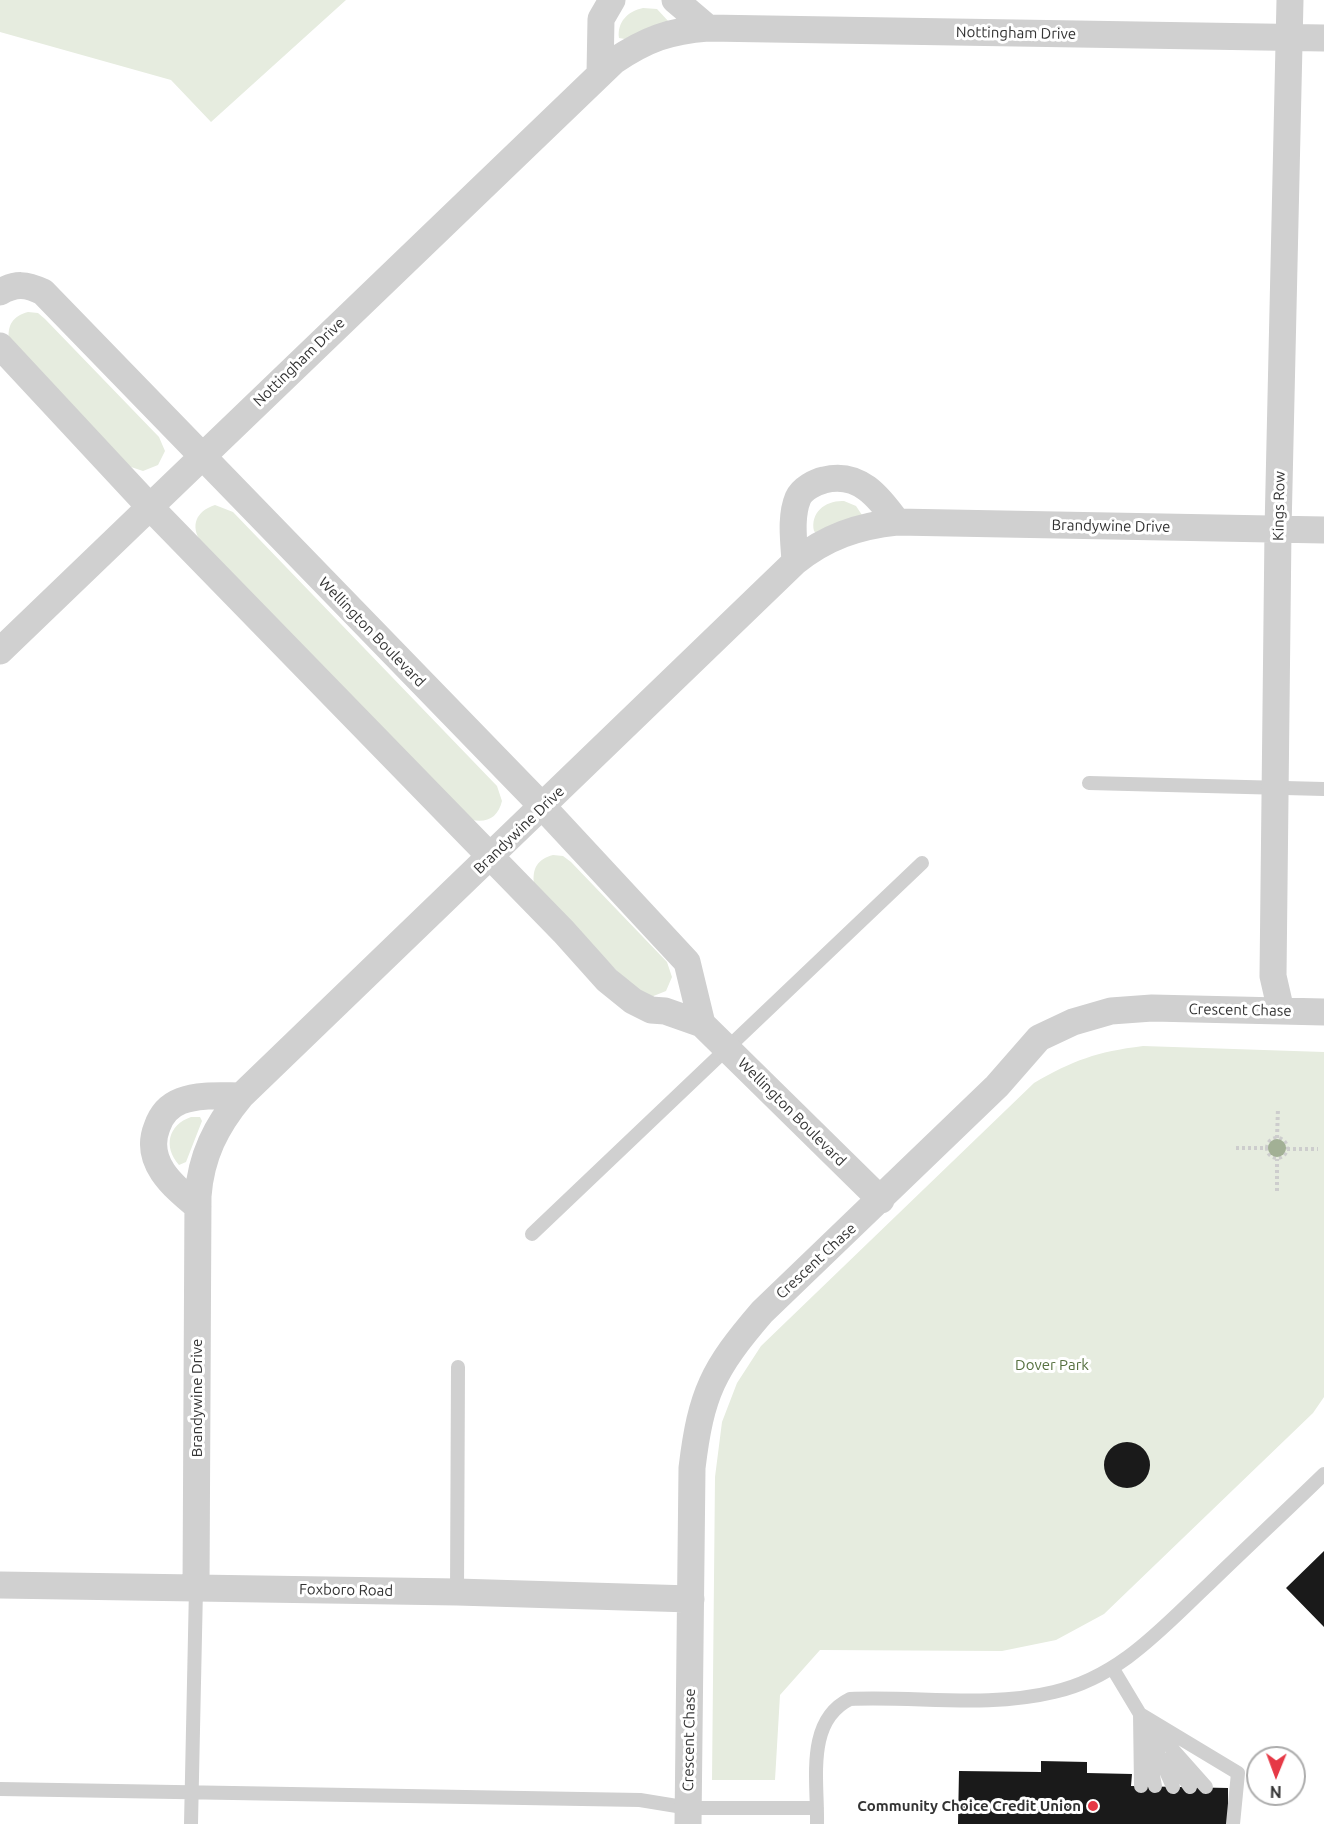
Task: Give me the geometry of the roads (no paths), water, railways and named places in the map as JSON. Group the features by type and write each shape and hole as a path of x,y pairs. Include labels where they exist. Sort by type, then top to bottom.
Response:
{"street":[{"path":"600,74 601,20 612,0"},
{"path":"675,0 708,28"},
{"name":"Kings Row","path":"1281,1011 1273,976 1278,530 1290,0"},
{"name":"Nottingham Drive","path":"0,651 200,456 600,74 614,61 643,42 677,30 708,28 1324,38"},
{"name":"Wellington Boulevard","path":"0,292 12,285 28,285 43,292 543,807 687,962 702,1024"},
{"name":"Wellington Boulevard","path":"0,346 149,506 490,857 606,980 633,1001 651,1010 665,1011 702,1024 881,1200"},
{"path":"795,562 793,519 799,496 815,482 835,477 860,482 878,496 897,522"},
{"name":"Brandywine Drive","path":"196,1588 199,1182 206,1150 221,1119 241,1096 795,562 836,536 866,525 897,522 1324,530"},
{"name":"Crescent Chase","path":"688,1816 692,1468 698,1422 711,1380 731,1348 762,1312 998,1086 1039,1038 1073,1022 1111,1011 1152,1008 1324,1012"},
{"path":"198,1207 163,1174 152,1143 155,1130 162,1113 181,1101 241,1096"},
{"name":"Foxboro Road","path":"0,1585 457,1592 691,1599"}],"lane":[{"path":"1089,783 1324,789"},
{"path":"532,1234 922,863"},
{"path":"457,1592 458,1367"},
{"path":"817,1824 821,1731 835,1706 850,1699 1021,1698 1056,1692 1113,1669 1147,1644 1324,1474"},
{"path":"191,1824 196,1588"},
{"path":"1113,1669 1140,1714 1190,1787"},
{"path":"1140,1714 1148,1786"},
{"path":"1140,1714 1173,1787"},
{"path":"1140,1714 1206,1787"},
{"path":"1140,1714 1238,1773 1233,1824"},
{"path":"0,1789 640,1800 688,1816 817,1808"}],"place":[{"name":"Community Choice Credit Union","path":"1093,1806"}],"park label":[{"name":"Dover Park","path":"1052,1365"}]}
